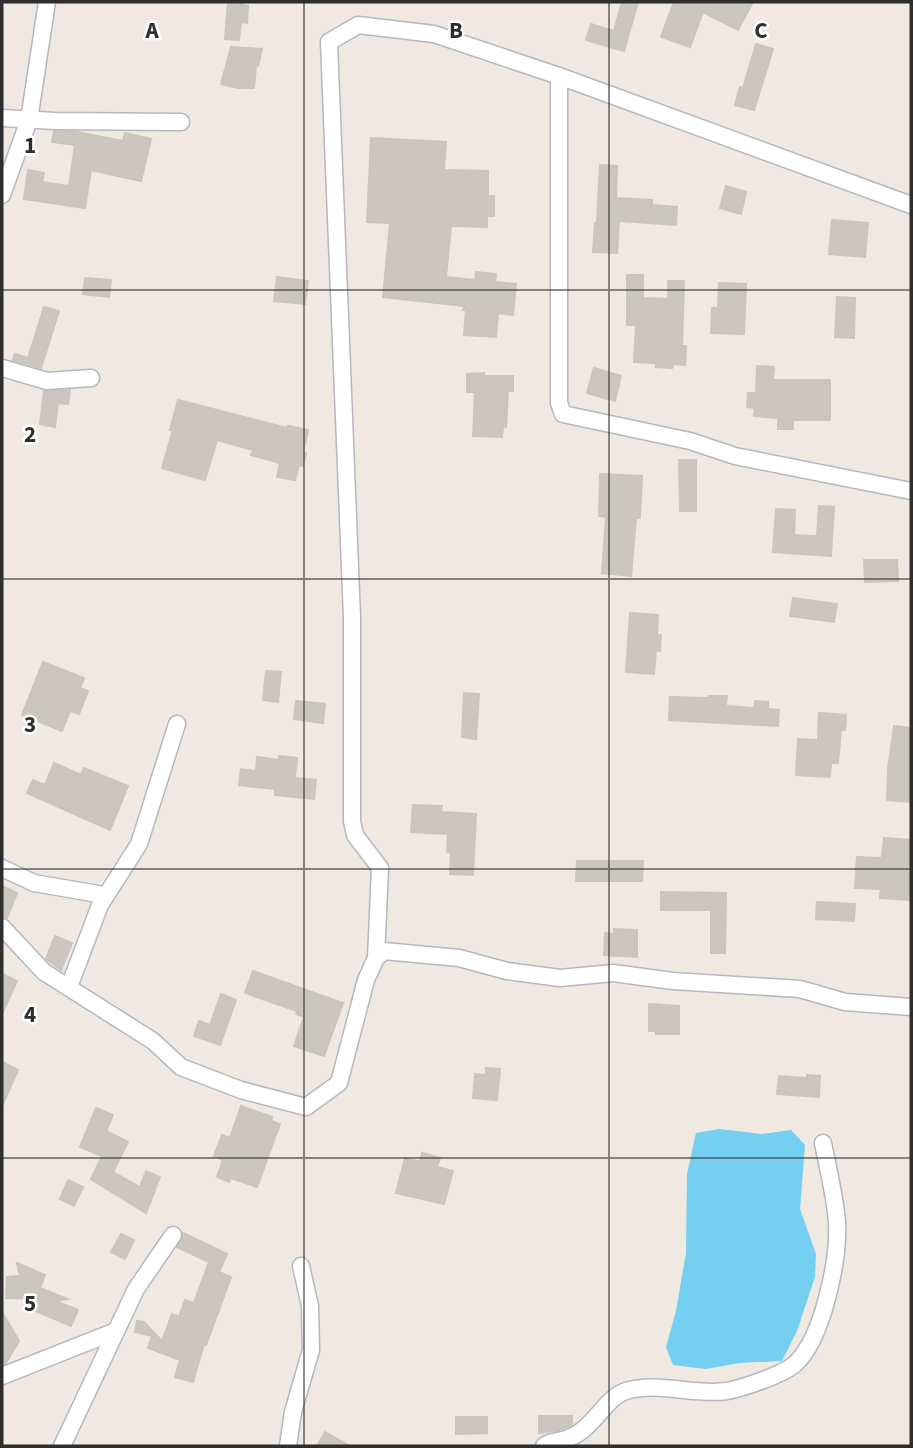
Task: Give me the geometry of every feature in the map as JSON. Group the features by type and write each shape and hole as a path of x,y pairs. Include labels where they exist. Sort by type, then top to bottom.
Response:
{"street":[{"path":"2,195 29,120 47,2"},
{"path":"2,928 44,972 153,1041 181,1067 241,1090 306,1107 339,1083 366,980 376,958 380,868 355,835 352,821 352,617 330,42 358,25 434,34 559,76 911,205"},
{"path":"559,76 559,403 564,414 690,441 735,456 911,491"},
{"path":"2,118 181,122"},
{"path":"2,368 47,381 91,378"},
{"path":"69,987 100,905 139,844 177,724"},
{"path":"2,868 34,883 98,894"},
{"path":"376,958 384,951 421,953 459,958 507,971 560,978 613,973 673,981 800,989 845,1002 911,1007"},
{"path":"544,1446 549,1442 569,1438 587,1426 623,1392 644,1388 726,1391 754,1384 794,1366 811,1346 825,1306 833,1269 837,1224 823,1143"},
{"path":"62,1446 136,1289 173,1235"},
{"path":"288,1446 293,1412 311,1350 310,1306 301,1266"},
{"path":"2,1376 116,1331"}],"water":[{"path":"719,1129 762,1134 791,1130 805,1145 800,1209 816,1254 815,1277 797,1331 782,1361 739,1363 706,1369 673,1365 666,1347 676,1311 686,1253 687,1174 696,1133"}],"building":[{"path":"228,2 243,2 243,5 248,6 247,23 241,22 239,40 225,39"},
{"path":"622,2 638,2 624,51 586,40 591,24 614,31"},
{"path":"674,2 753,2 738,30 703,12 690,47 661,37"},
{"path":"756,44 773,49 754,110 735,105"},
{"path":"231,47 262,49 256,66 254,88 221,84"},
{"path":"54,131 77,132 123,141 125,133 151,139 141,181 91,170 85,208 24,199 28,170 44,173 42,182 69,186 75,145 52,142"},
{"path":"371,138 446,142 444,170 488,171 488,196 494,196 494,216 487,216 487,227 451,226 446,277 475,280 476,272 496,274 495,282 516,284 513,315 498,313 496,337 464,335 464,306 383,297 390,223 367,222"},
{"path":"600,165 617,166 616,198 652,200 652,205 677,207 676,225 619,221 617,253 593,252"},
{"path":"726,186 746,192 741,214 720,208"},
{"path":"832,220 868,223 865,257 829,254"},
{"path":"627,275 643,275 643,298 668,299 668,281 684,281 682,346 686,346 685,365 673,364 672,368 656,367 656,363 634,362 636,325 627,325"},
{"path":"277,277 308,281 305,304 274,301"},
{"path":"85,278 111,280 109,297 83,294"},
{"path":"719,283 746,284 744,334 711,333 712,308 718,308"},
{"path":"837,297 855,298 854,338 835,337"},
{"path":"44,307 59,311 41,368 13,360 15,354 28,358"},
{"path":"757,366 774,367 773,380 830,380 830,420 793,420 793,429 778,429 778,418 754,416 755,408 747,407 748,393 756,393"},
{"path":"594,368 621,376 615,401 587,393"},
{"path":"484,373 484,376 513,376 513,391 508,391 506,427 503,427 502,437 473,436 475,392 467,392 467,374"},
{"path":"70,390 68,404 58,403 55,427 40,424 44,391"},
{"path":"178,400 287,428 308,430 303,466 299,465 295,480 277,477 280,463 251,455 253,450 217,440 205,480 162,468"},
{"path":"679,460 696,460 696,511 680,511"},
{"path":"600,474 642,476 640,518 636,518 631,576 602,573 606,517 599,516"},
{"path":"819,506 834,507 831,556 773,552 776,509 795,510 794,535 817,536"},
{"path":"864,560 897,560 898,581 865,582"},
{"path":"793,598 837,604 834,622 790,616"},
{"path":"630,613 658,615 657,635 661,635 660,651 656,650 654,674 626,672"},
{"path":"43,662 84,678 80,688 88,691 79,714 70,711 62,731 22,715"},
{"path":"266,671 281,672 278,702 263,700"},
{"path":"464,693 479,694 476,739 462,737"},
{"path":"727,696 726,706 754,708 755,701 768,702 768,709 779,710 778,726 669,720 670,697"},
{"path":"296,701 325,704 323,723 294,719"},
{"path":"819,713 846,715 845,730 841,730 838,763 831,763 830,777 796,775 798,739 818,740"},
{"path":"894,726 911,728 911,802 887,800"},
{"path":"279,756 297,758 295,778 316,780 314,799 275,795 275,789 239,785 241,769 256,771 257,757 279,760"},
{"path":"54,763 81,775 84,768 128,786 110,830 27,793 33,780 45,785"},
{"path":"413,805 442,806 441,812 476,814 473,875 450,874 448,834 411,832"},
{"path":"884,838 911,840 911,900 880,898 881,889 855,888 857,857 882,858"},
{"path":"577,861 643,861 642,881 576,881"},
{"path":"2,886 17,893 7,918 2,917"},
{"path":"661,892 726,893 725,953 711,953 711,910 661,910"},
{"path":"817,902 855,904 854,921 816,919"},
{"path":"614,929 637,930 637,957 604,955 605,933 614,934"},
{"path":"55,936 72,943 61,970 46,959"},
{"path":"253,971 343,1003 324,1056 294,1046 304,1017 296,1014 297,1011 245,993"},
{"path":"2,974 17,981 2,1014"},
{"path":"221,994 236,1000 220,1045 194,1036 199,1021 210,1025"},
{"path":"649,1004 679,1006 679,1034 656,1034 656,1031 649,1031"},
{"path":"2,1062 18,1070 2,1106"},
{"path":"486,1068 500,1069 497,1100 473,1098 475,1074 486,1075"},
{"path":"807,1075 820,1076 819,1097 777,1094 779,1076 807,1078"},
{"path":"241,1106 272,1117 271,1121 280,1124 257,1187 231,1178 229,1182 217,1177 223,1160 214,1156 222,1135 230,1138"},
{"path":"96,1108 113,1115 106,1131 128,1142 113,1172 140,1187 146,1171 160,1177 146,1213 91,1179 102,1156 80,1147"},
{"path":"422,1153 440,1158 437,1167 453,1171 444,1204 396,1193 405,1158 420,1162"},
{"path":"68,1180 83,1187 74,1206 60,1199"},
{"path":"183,1233 227,1254 219,1272 231,1277 206,1345 204,1344 193,1382 175,1377 180,1360 148,1348 152,1336 135,1332 137,1321 144,1322 162,1341 172,1314 179,1317 185,1300 194,1303 209,1262 177,1247"},
{"path":"121,1234 134,1240 125,1259 111,1252"},
{"path":"17,1263 45,1275 40,1288 67,1299 56,1301 78,1310 71,1326 33,1310 37,1299 6,1298 7,1277 20,1276"},
{"path":"2,1312 19,1341 6,1363 2,1365"},
{"path":"539,1416 572,1416 572,1425 539,1433"},
{"path":"456,1417 487,1417 487,1433 456,1434"},
{"path":"325,1432 350,1446 317,1446"}]}
